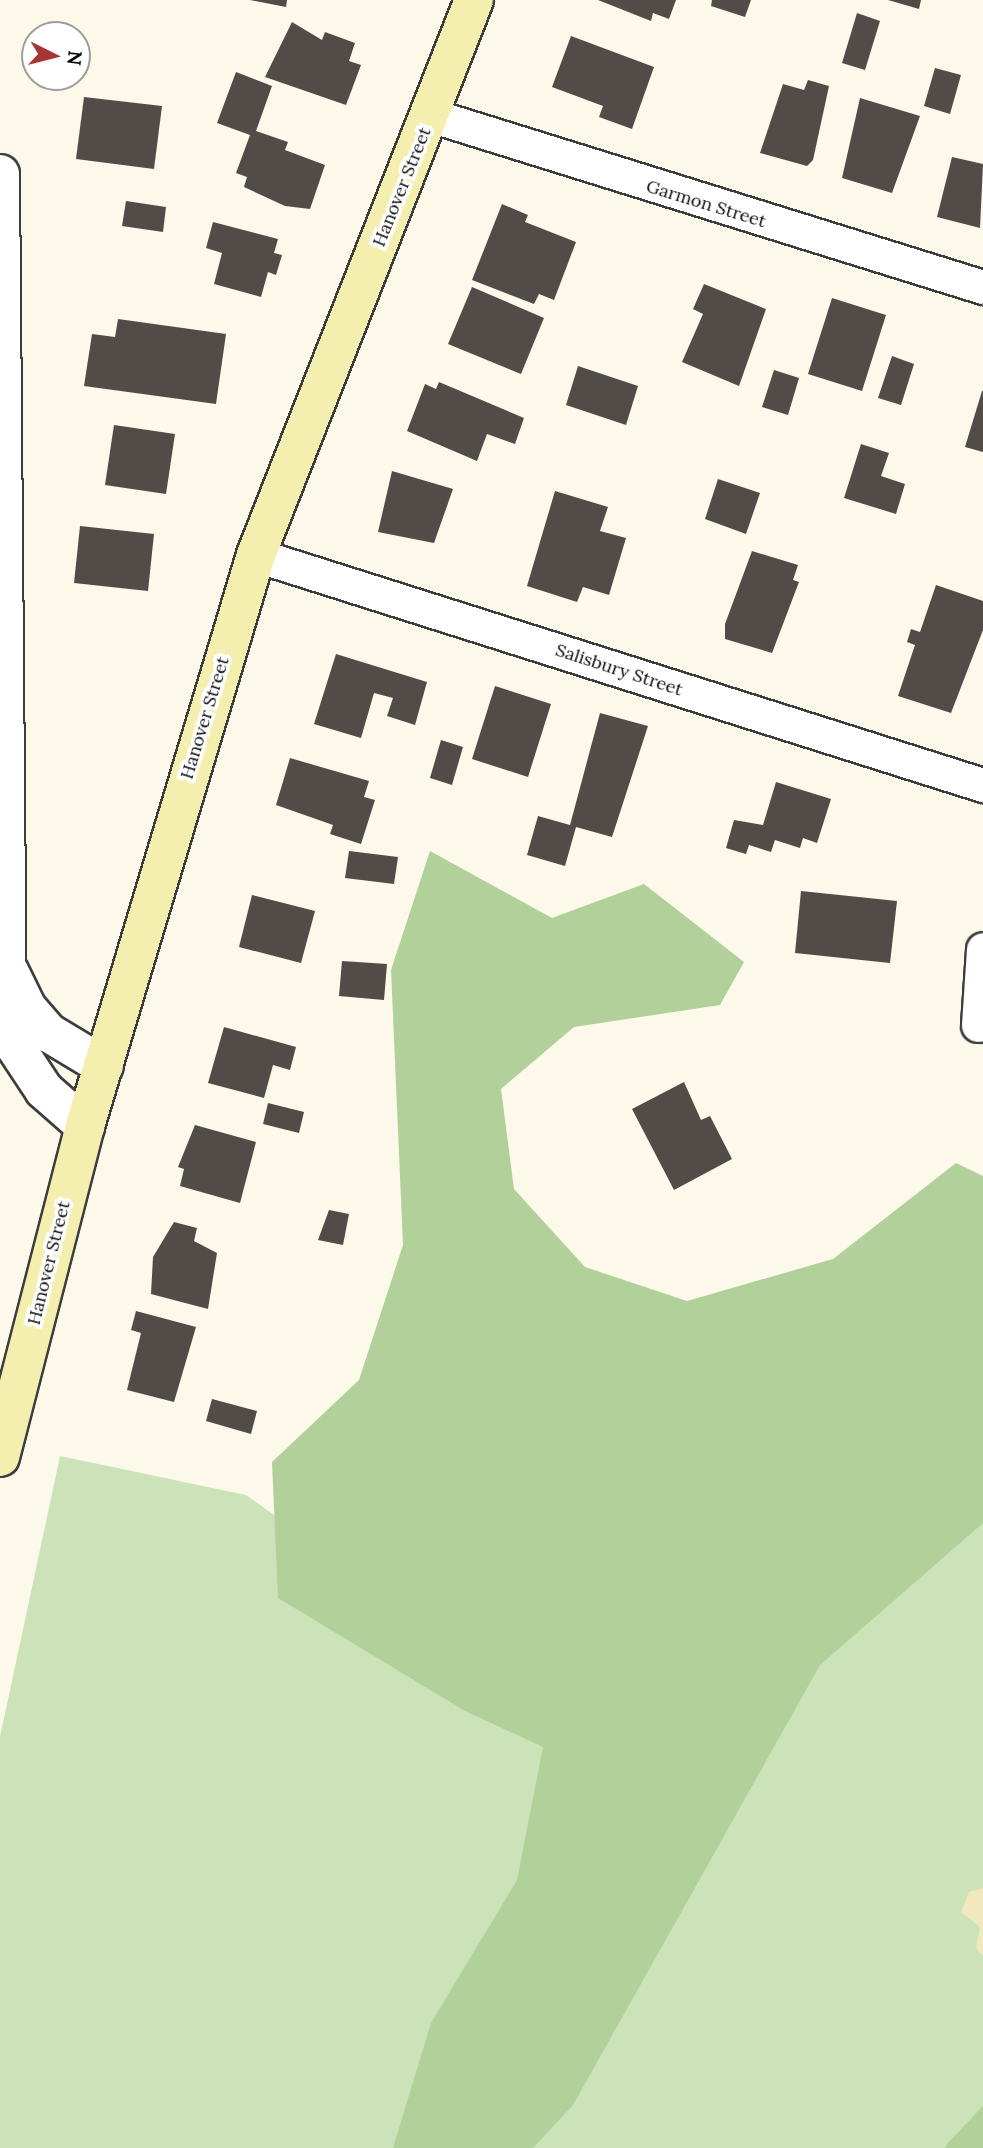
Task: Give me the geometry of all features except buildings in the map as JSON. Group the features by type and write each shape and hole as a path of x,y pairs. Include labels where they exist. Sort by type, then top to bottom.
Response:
{"main road":[{"name":"Hanover Street","path":"0,1457 85,1126 256,555 474,0"}],"street":[{"name":"Garmon Street","path":"430,115 983,287"},
{"path":"0,174 7,1034 44,1090 85,1126"},
{"name":"Salisbury Street","path":"256,555 983,785"},
{"path":"978,1025 983,949"},
{"path":"8,968 27,1008 49,1033 104,1066"}],"green space":[{"path":"430,851 552,918 644,884 744,962 720,1005 574,1027 501,1089 514,1189 585,1267 687,1301 833,1259 956,1163 983,1176 983,1523 820,1665 573,2105 533,2148 393,2148 431,2023 517,1880 543,1747 465,1711 278,1598 272,1462 359,1380 403,1245 391,970"},
{"path":"983,1423 983,2148 0,2148 0,1737 60,1456 246,1495 490,1669"},
{"path":"983,2106 983,2148 945,2148 947,2144"}],"sand":[{"path":"983,1888 983,1956 976,1948 980,1927 961,1912 969,1892"}]}
